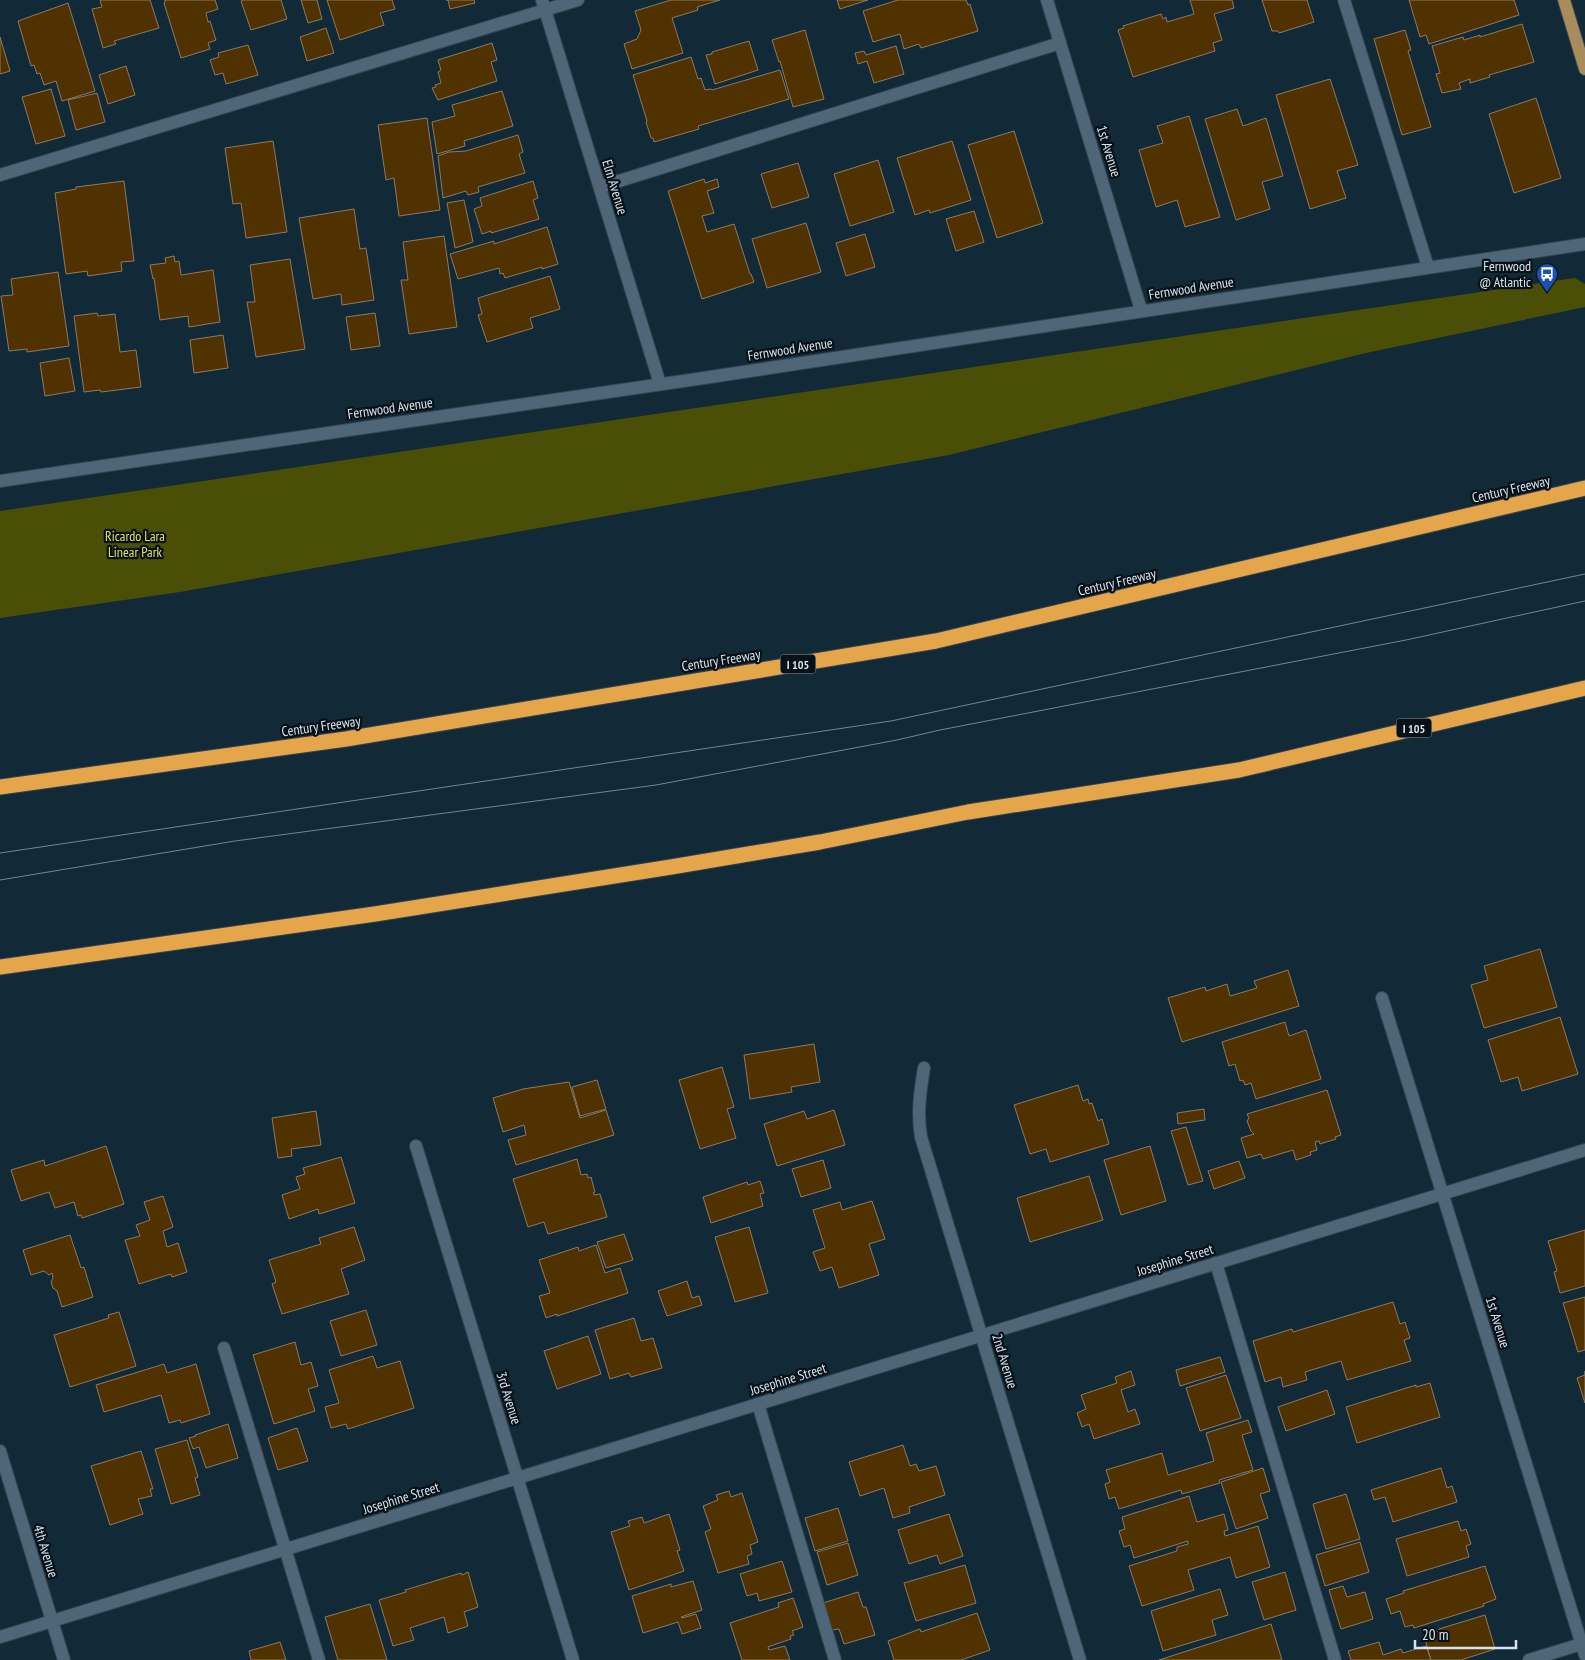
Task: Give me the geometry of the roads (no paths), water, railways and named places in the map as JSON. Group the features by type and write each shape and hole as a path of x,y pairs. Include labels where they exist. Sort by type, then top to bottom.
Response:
{"highway":[{"name":"Century Freeway","path":"0,788 346,739 936,641 1585,488"},
{"name":"I 105","path":"0,967 375,914 671,867 820,842 968,812 1239,770 1585,688"}],"main road":[{"path":"1564,0 1585,69"}],"street":[{"path":"0,175 544,5 578,0"},
{"name":"1st Avenue","path":"1047,0 1141,310"},
{"path":"1344,0 1428,267"},
{"name":"Elm Avenue","path":"544,5 660,384"},
{"path":"600,187 1060,43"},
{"name":"Fernwood Avenue","path":"0,481 660,384 1585,244"},
{"name":"1st Avenue","path":"1382,998 1584,1647"},
{"name":"2nd Avenue","path":"924,1068 918,1101 918,1120 921,1137 1080,1660"},
{"name":"3rd Avenue","path":"416,1146 573,1660"},
{"name":"Josephine Street","path":"0,1637 1585,1150"},
{"path":"1216,1263 1335,1660"},
{"path":"224,1348 319,1660"},
{"path":"758,1404 835,1660"},
{"name":"4th Avenue","path":"0,1451 64,1660"},
{"path":"1529,1660 1584,1647"}],"tram line":[{"path":"0,853 891,721 1585,574"},
{"path":"0,880 235,841 656,785 897,740 940,730 1406,640 1585,601"}],"place":[{"name":"Fernwood @ Atlantic","path":"1547,293"}],"park label":[{"name":"Ricardo Lara Linear Park","path":"135,544"}]}
